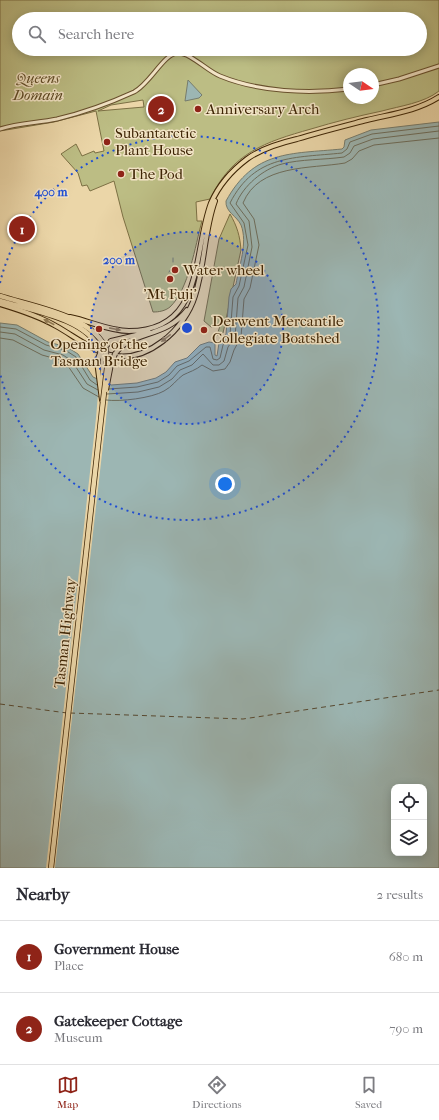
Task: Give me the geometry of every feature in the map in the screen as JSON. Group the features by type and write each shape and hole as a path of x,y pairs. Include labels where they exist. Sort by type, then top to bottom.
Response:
{"highway":[{"name":"Tasman Highway","path":"0,296 80,322 93,330 102,341 106,352 107,364 51,868"},
{"name":"Tasman Highway","path":"0,302 78,326 90,334 100,350 104,366 102,401"}],"main road":[{"path":"102,401 97,361 101,351 111,341 155,330 174,319 183,310 191,295 212,202 222,184 236,168 252,155 278,144 350,124 412,110 439,97"},
{"path":"0,302 44,319 101,352 115,356 131,355 150,349 160,343 182,322 196,296 215,203 224,185 236,168"},
{"path":"64,316 123,331 146,330 160,326 174,317 186,302 198,260"},
{"path":"102,401 106,392 111,361 115,353 128,342 165,329 183,315 193,297 201,268"}],"street":[{"path":"0,129 58,119 134,92 150,80 170,56"},
{"path":"188,56 215,74 240,83 286,89 319,91 343,89"},
{"path":"379,84 399,79 439,66"}],"green space":[{"name":"Queens Domain","path":"0,0 439,0 439,91 412,104 337,122 279,139 239,160 219,183 210,199 196,202 197,221 202,221 187,278 177,299 170,307 162,311 153,312 123,217 114,181 90,191 87,185 82,186 78,173 61,154 76,144 82,156 94,151 95,153 104,151 96,111 54,122 0,131","holes":["143,100 144,107 98,111 111,105"]},
{"path":"230,214 238,231 241,250 223,333 217,335 220,326 211,327 204,321 219,239"}],"water":[{"path":"188,80 202,95 199,98 185,101"},
{"path":"439,122 439,868 0,868 0,323 17,325 48,342 67,347 78,354 93,377 111,385 137,383 156,378 166,372 175,362 187,358 200,345 209,342 215,343 215,355 217,356 219,343 226,334 229,297 231,289 236,284 244,239 241,225 227,208 226,201 237,184 261,163 290,154 342,149 344,147 345,140 371,130"}],"pier":[{"path":"97,377 110,383 55,868 46,868 96,418 98,394"}],"waterway":[{"path":"169,272 171,269 174,269"}],"ferry route":[{"path":"70,713 243,719 439,690"},
{"path":"0,704 67,713"}],"place":[{"name":"Gatekeeper Cottage","path":"161,109"},
{"name":"Anniversary Arch","path":"198,109"},
{"name":"Subantarctic Plant House","path":"107,142"},
{"name":"The Pod","path":"121,174"},
{"name":"Government House","path":"22,229"},
{"name":"Water wheel","path":"175,270"},
{"name":"'Mt Fuji'","path":"170,279"},
{"name":"Opening of the Tasman Bridge","path":"99,329"},
{"name":"Derwent Mercantile Collegiate Boatshed","path":"204,330"}]}
